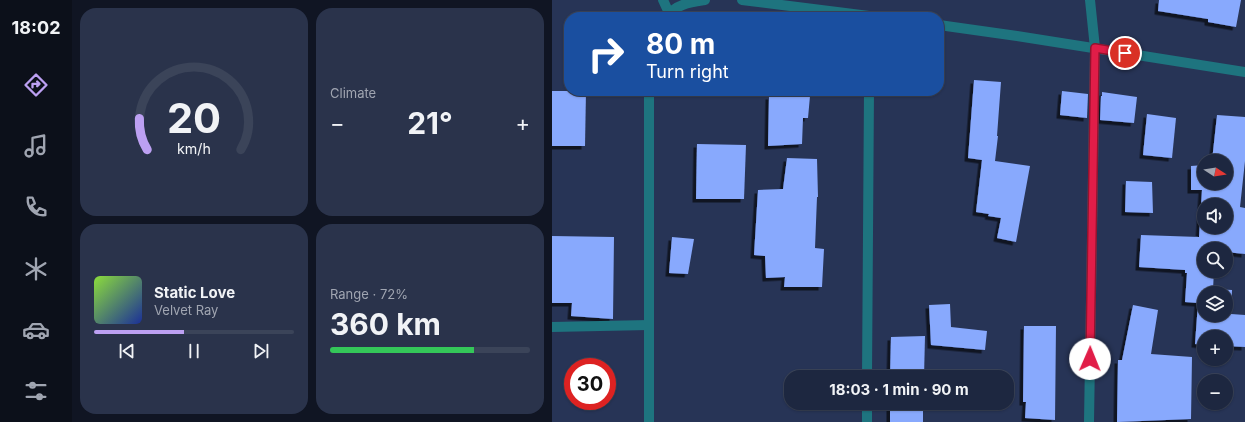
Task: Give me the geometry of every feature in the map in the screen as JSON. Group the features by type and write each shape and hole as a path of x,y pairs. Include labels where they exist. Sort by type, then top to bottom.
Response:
{"street":[{"path":"663,0 667,12"},
{"path":"673,12 685,4 706,0"},
{"path":"742,0 834,12"},
{"path":"1089,422 1095,48 1090,0"},
{"path":"944,26 1245,72"},
{"path":"649,96 649,422"},
{"path":"867,370 869,96"},
{"path":"552,328 649,325"},
{"path":"867,410 867,422"}],"building":[{"path":"1159,0 1241,0 1236,27 1208,22 1208,19 1158,11"},
{"path":"974,80 1001,82 995,161 1030,166 1016,242 997,238 1001,218 976,212 982,160 968,158"},
{"path":"552,91 564,91 564,96 586,96 585,146 552,146"},
{"path":"1062,91 1088,94 1087,118 1060,115"},
{"path":"1102,92 1137,97 1134,123 1100,120"},
{"path":"769,96 810,96 808,118 803,118 802,144 768,146"},
{"path":"1147,114 1176,118 1172,158 1143,155"},
{"path":"1217,115 1245,117 1245,161 1240,207 1245,208 1245,254 1233,253 1233,242 1197,242 1197,278 1214,278 1213,286 1197,286 1197,303 1185,302 1187,273 1185,273 1185,270 1139,267 1141,235 1199,237 1199,234 1233,234 1233,198 1201,198 1202,190 1233,190 1233,154 1213,154"},
{"path":"697,144 746,145 744,199 696,199"},
{"path":"787,158 817,159 818,197 815,248 824,249 822,287 784,287 785,277 766,278 765,256 754,255 758,190 783,189"},
{"path":"1191,166 1197,166 1197,190 1191,190"},
{"path":"1126,181 1152,182 1153,213 1125,212"},
{"path":"552,236 614,237 613,319 571,316 572,303 552,303"},
{"path":"672,237 694,239 688,274 669,273"},
{"path":"950,304 951,327 987,331 985,350 931,345 929,305"},
{"path":"1133,305 1158,310 1151,354 1192,357 1191,419 1117,422 1118,360 1122,360"},
{"path":"1233,314 1245,315 1245,347 1233,346 1233,330 1197,330 1197,344 1195,344 1197,317 1197,322 1233,322"},
{"path":"1024,326 1056,326 1055,420 1025,418 1026,402 1023,402"},
{"path":"925,336 924,370 890,370 891,337"},
{"path":"890,410 923,410 923,422 890,422"}],"route":[{"path":"1090,359 1095,48 1125,53"}]}
